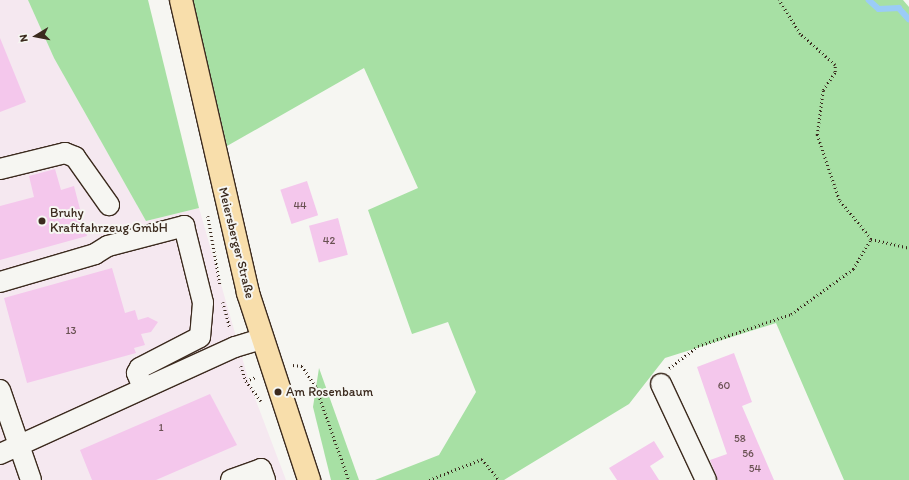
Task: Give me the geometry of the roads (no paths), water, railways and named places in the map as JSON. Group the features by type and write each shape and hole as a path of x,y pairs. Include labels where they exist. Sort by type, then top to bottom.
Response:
{"main road":[{"name":"Meiersberger Straße","path":"181,0 260,339 309,480"}],"street":[{"path":"0,169 65,153 75,157 109,205"},
{"path":"0,282 95,254 108,246 184,226 203,303 200,337 140,368 137,373 143,388"},
{"path":"0,454 235,347 260,339"},
{"path":"661,384 698,477"},
{"path":"0,390 17,445 31,480"},
{"path":"232,480 261,469 265,480"}],"waterway":[{"path":"869,0 879,9 899,8 909,19"}],"place":[{"name":"Bruhy Kraftfahrzeug GmbH","path":"42,221"},
{"name":"Am Rosenbaum","path":"278,392"}]}
